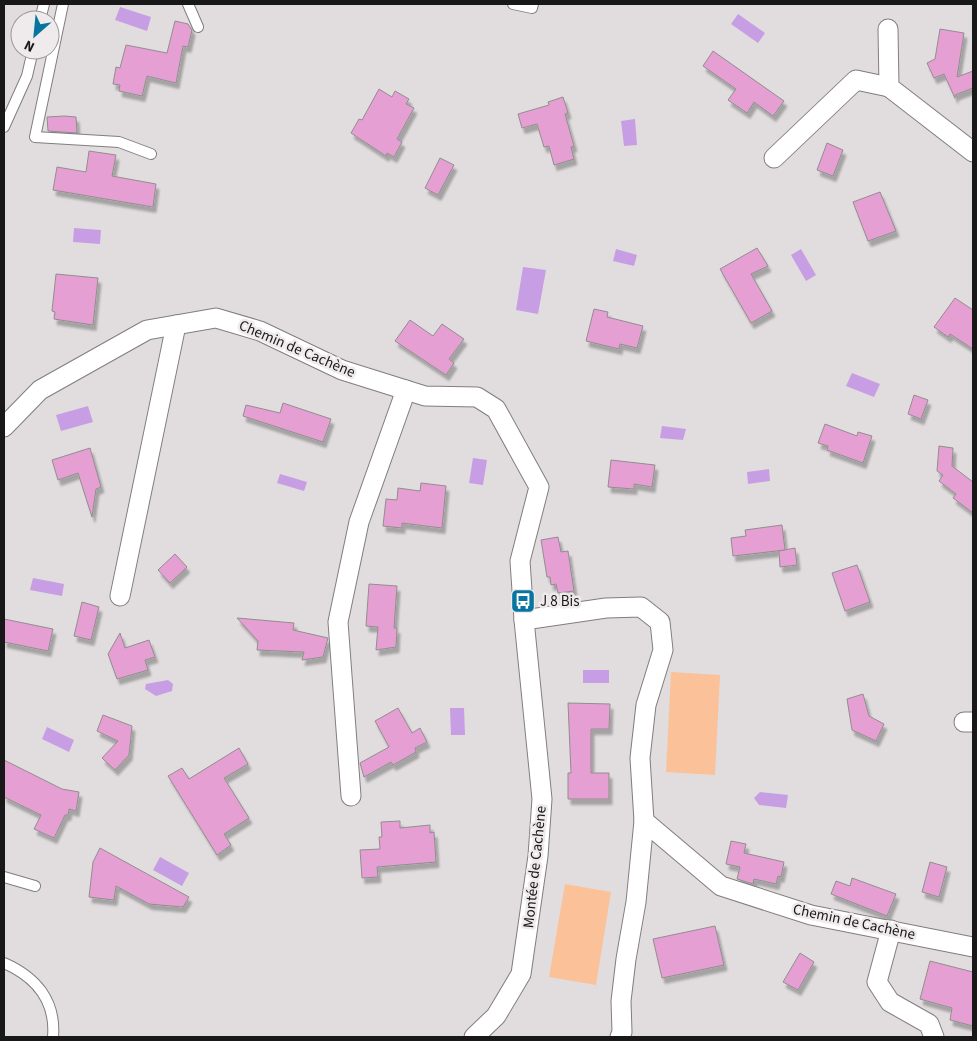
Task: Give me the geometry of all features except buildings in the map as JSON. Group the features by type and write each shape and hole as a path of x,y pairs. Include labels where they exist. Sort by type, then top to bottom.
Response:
{"street":[{"path":"888,29 890,87"},
{"path":"774,158 856,80 890,87 973,152"},
{"name":"Chemin de Cachène","path":"4,427 40,390 147,330 216,318 260,330 342,370 425,396 477,397 496,408 539,487 520,561 524,620"},
{"path":"120,596 176,325"},
{"path":"351,796 338,622 359,522 406,390"},
{"path":"524,620 606,608 642,607 660,622 663,650 646,705 640,758 644,821 636,902 626,959 620,1037"},
{"name":"Montée de Cachène","path":"474,1037 496,1016 520,974 538,856 542,799 524,620"},
{"name":"Chemin de Cachène","path":"644,821 721,886 811,915 973,947"},
{"path":"891,930 877,982 890,1002 929,1024 934,1037"}],"lane":[{"path":"63,4 35,137 119,142 151,154"},
{"path":"188,4 198,27"},
{"path":"513,4 532,8 533,4"},
{"path":"4,127 27,76 31,60"},
{"path":"4,877 35,886"},
{"path":"4,962 32,979 45,994 53,1037"}],"shaded area":[{"path":"120,7 151,17 147,31 115,20"},
{"path":"738,14 765,33 758,43 731,24"},
{"path":"635,119 637,145 624,146 621,121"},
{"path":"74,228 101,230 100,244 73,242"},
{"path":"616,249 637,255 634,266 613,261"},
{"path":"801,249 816,275 806,281 791,255"},
{"path":"523,267 546,270 538,314 516,310"},
{"path":"852,373 880,384 874,397 846,386"},
{"path":"88,406 93,422 61,431 56,415"},
{"path":"662,426 686,429 683,440 660,438"},
{"path":"473,458 487,460 483,485 469,483"},
{"path":"769,469 770,481 748,484 747,472"},
{"path":"280,474 307,482 304,491 277,483"},
{"path":"33,578 64,584 62,596 30,590"},
{"path":"583,670 609,670 609,683 583,683"},
{"path":"671,672 720,675 715,775 666,772"},
{"path":"168,680 173,684 172,691 156,696 145,689 146,684"},
{"path":"450,708 464,708 465,735 451,735"},
{"path":"47,727 74,740 69,752 42,739"},
{"path":"760,792 788,795 786,808 759,805 754,798"},
{"path":"160,857 189,873 182,886 153,870"},
{"path":"565,884 611,892 596,985 549,977"}],"place":[{"name":"J 8 Bis","path":"523,601"}]}
